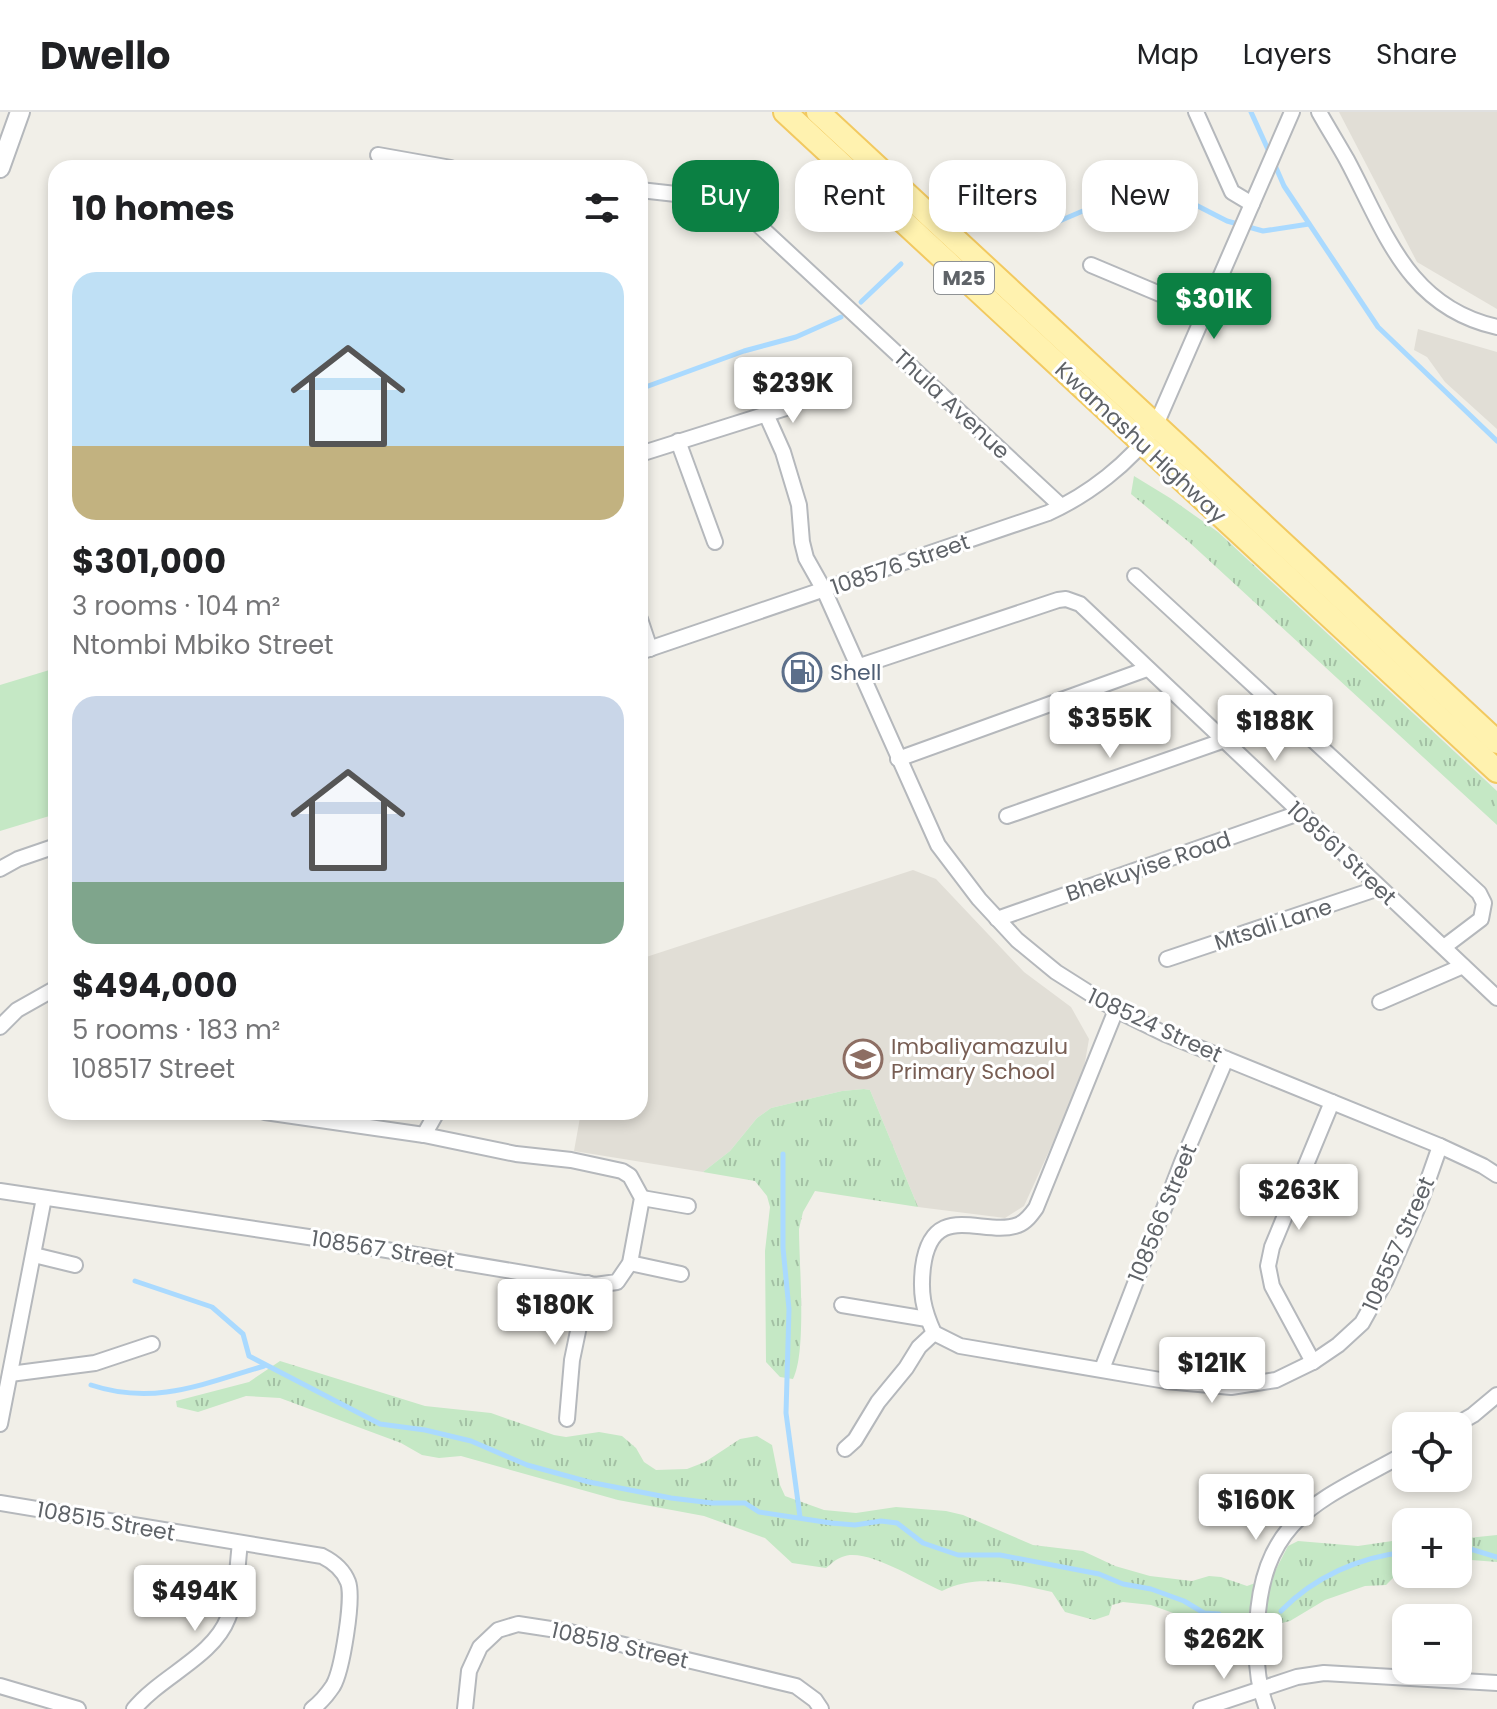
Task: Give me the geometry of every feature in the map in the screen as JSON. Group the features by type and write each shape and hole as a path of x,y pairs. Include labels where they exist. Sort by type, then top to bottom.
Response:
{"main road":[{"name":"Kwamashu Highway","path":"785,112 1497,742"},
{"name":"Kwamashu Highway","path":"818,112 1497,771"}],"street":[{"path":"0,168 20,112"},
{"path":"1196,112 1232,192 1250,210"},
{"path":"1319,112 1380,229 1408,273 1425,291 1447,306 1478,322 1497,327"},
{"path":"1149,436 1290,115"},
{"path":"378,155 406,160"},
{"name":"Thula Avenue","path":"648,191 712,198 751,218 1061,506"},
{"path":"1091,265 1160,294 1211,300"},
{"path":"648,451 805,399 837,377"},
{"name":"108524 Street","path":"766,414 783,452 799,505 806,558 824,590 938,845 997,919 1023,946 1056,972 1116,1010 1226,1059 1440,1146 1497,1175"},
{"name":"108576 Street","path":"648,649 1016,525 1061,506 1098,482 1149,436"},
{"path":"678,441 715,542"},
{"path":"1135,576 1479,893 1484,903 1481,919 1444,947"},
{"name":"108561 Street","path":"857,667 1066,599 1080,604 1497,998"},
{"path":"898,759 1147,669"},
{"path":"1007,816 1225,740"},
{"name":"Bhekuyise Road","path":"997,919 1299,813"},
{"path":"0,869 48,849"},
{"name":"Mtsali Lane","path":"1167,959 1379,888"},
{"path":"1380,1002 1463,966"},
{"path":"0,1027 17,1010 48,993"},
{"path":"845,1449 855,1440 878,1402 906,1368 931,1326 922,1305 921,1285 924,1258 931,1241 956,1225 1009,1227 1019,1225 1028,1218 1036,1208 1116,1010"},
{"name":"108566 Street","path":"1102,1369 1182,1162 1226,1059"},
{"path":"1313,1362 1272,1286 1268,1266 1272,1247 1332,1102"},
{"path":"320,1120 613,1168 630,1176 642,1198 630,1263 681,1274"},
{"path":"424,1135 432,1120"},
{"name":"108557 Street","path":"842,1305 931,1326 960,1346 1166,1381 1231,1387 1276,1380 1313,1362 1351,1335 1374,1304 1421,1200 1440,1146"},
{"name":"108567 Street","path":"0,1191 603,1286 617,1282 630,1263"},
{"path":"0,1424 44,1198"},
{"path":"642,1198 688,1206"},
{"path":"34,1255 75,1265"},
{"path":"567,1419 572,1360 588,1283"},
{"path":"10,1374 95,1363 152,1344"},
{"path":"1472,1416 1497,1395"},
{"path":"1267,1709 1259,1689 1256,1650 1259,1599 1264,1572 1277,1543 1308,1509 1392,1461"},
{"name":"108515 Street","path":"0,1503 322,1556 338,1566 348,1581 349,1606 341,1668 334,1685 312,1709"},
{"path":"134,1709 159,1684 217,1639 233,1602 240,1543"},
{"name":"108518 Street","path":"465,1709 469,1671 480,1647 498,1630 518,1624 570,1632 796,1686 815,1700 821,1709"},
{"path":"1201,1709 1297,1677 1324,1673 1497,1683"},
{"path":"0,1686 78,1709"}],"shaded area":[{"path":"1339,112 1497,112 1497,309 1417,262"},
{"path":"1418,329 1497,352 1497,429 1445,382 1427,357 1414,350"},
{"name":"Imbaliyamazulu Primary School","path":"913,870 936,879 1024,972 1071,1007 1089,1039 1082,1079 1024,1206 1005,1218 918,1207 870,1090 864,1089 842,1091 771,1108 757,1118 730,1151 703,1172 574,1151 580,1120 648,1120 648,956"}],"green space":[{"path":"1134,476 1218,532 1497,791 1497,825 1190,543 1131,494"},
{"path":"48,670 48,816 0,831 0,685"},
{"path":"870,1090 918,1207 815,1191 803,1212 799,1229 801,1329 797,1366 793,1379 780,1377 766,1362 765,1251 770,1207 767,1196 755,1181 703,1172 730,1151 757,1118 771,1108 842,1091"},
{"path":"280,1361 425,1406 491,1413 554,1435 566,1437 599,1432 622,1436 636,1448 644,1462 656,1470 687,1469 705,1462 740,1439 757,1436 772,1445 785,1496 824,1510 856,1513 896,1507 946,1511 963,1515 1033,1545 1083,1551 1115,1566 1150,1576 1192,1581 1209,1576 1221,1577 1247,1586 1272,1577 1288,1546 1298,1541 1358,1546 1392,1541 1392,1579 1386,1585 1365,1586 1325,1600 1290,1621 1274,1625 1237,1626 1195,1621 1151,1605 1123,1602 1112,1605 1109,1615 1094,1620 1065,1612 1052,1592 1025,1586 983,1581 942,1591 864,1556 840,1558 826,1568 792,1563 765,1538 704,1516 618,1500 461,1456 439,1458 422,1455 401,1443 280,1398 246,1396 198,1412 177,1407 176,1401 249,1382"},
{"path":"1497,1535 1497,1562 1472,1560 1472,1538"}],"waterway":[{"path":"1251,112 1270,154"},
{"path":"1274,163 1284,186 1378,327 1497,441"},
{"path":"1066,218 1125,193 1188,201 1227,221 1263,231 1309,224"},
{"path":"861,302 901,264"},
{"path":"648,386 744,351 796,337 841,317"},
{"path":"783,1154 783,1248 789,1309 786,1413 800,1517"},
{"path":"135,1281 212,1307 243,1334 249,1356 380,1424 471,1441 527,1465 589,1482 671,1498 745,1503 759,1512 831,1523 897,1523 923,1543 958,1555 1000,1555 1099,1574 1184,1601 1204,1613 1219,1614"},
{"path":"91,1385 114,1391 157,1393 199,1385 264,1366"},
{"path":"1472,1550 1497,1557"},
{"path":"1281,1611 1308,1588 1338,1571 1392,1554"}],"place":[{"name":"Shell","path":"802,672"},
{"name":"Imbaliyamazulu Primary School","path":"863,1059"}]}
